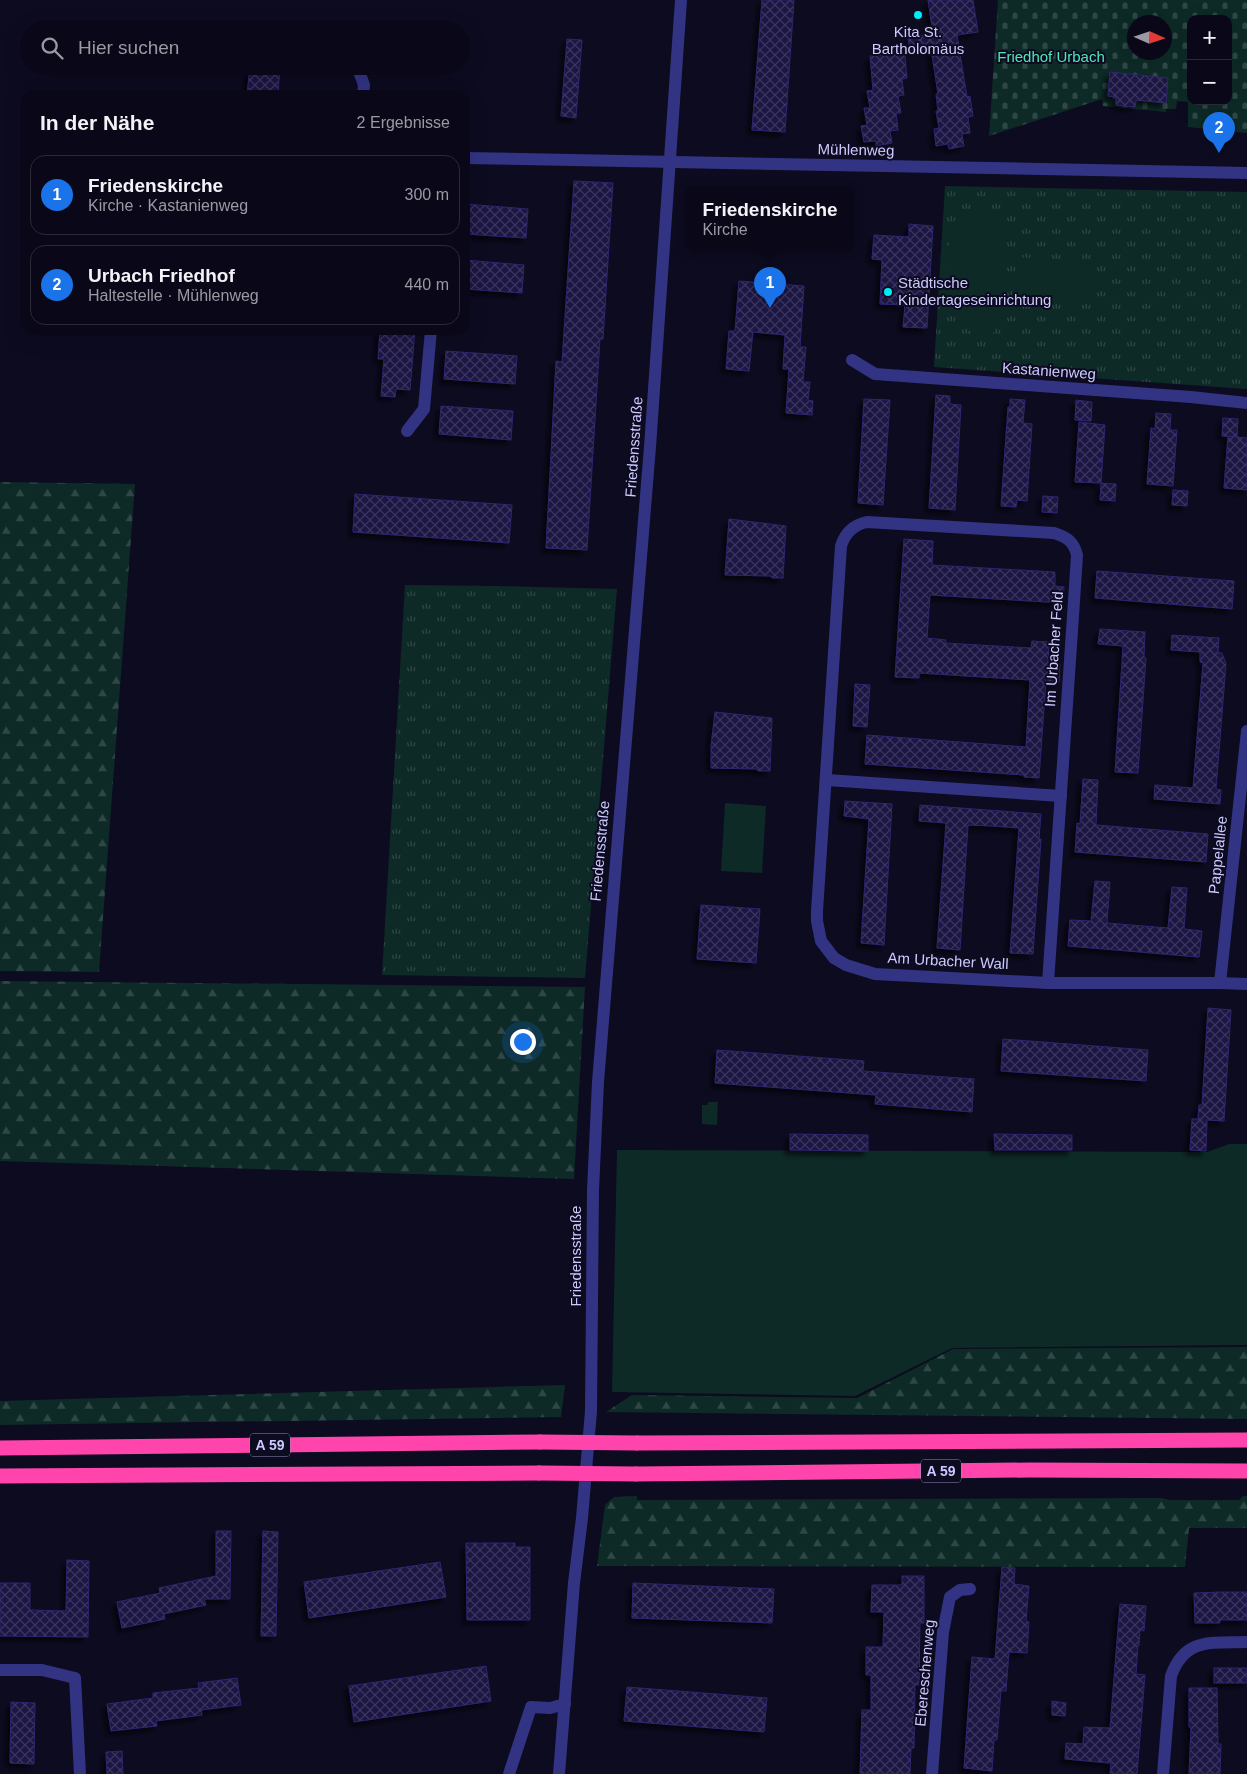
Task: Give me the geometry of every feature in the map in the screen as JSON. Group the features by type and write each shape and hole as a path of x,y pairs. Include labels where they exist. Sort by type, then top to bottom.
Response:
{"highway":[{"name":"A 59","path":"0,1448 540,1442 1247,1440"},
{"name":"A 59","path":"0,1476 636,1474 1029,1470 1247,1471"}],"street":[{"name":"Friedensstraße","path":"560,1774 574,1583 592,1411 592,1190 598,1082 650,447 681,0"},
{"path":"360,75 364,90"},
{"name":"Mühlenweg","path":"470,158 1247,173"},
{"path":"407,431 424,409 431,335"},
{"name":"Kastanienweg","path":"852,360 875,374 1191,397 1247,403"},
{"name":"Im Urbacher Feld","path":"851,529 857,524 867,522 1045,532 1064,536 1075,547 1048,983"},
{"name":"Am Urbacher Wall","path":"851,529 841,546 817,921 821,941 834,958 846,965 875,974 1048,983 1247,984"},
{"name":"Pappelallee","path":"1220,983 1247,731"},
{"path":"827,780 1061,796"},
{"name":"Ebereschenweg","path":"932,1774 943,1632 950,1597 960,1590 970,1590"},
{"path":"1163,1774 1171,1676 1176,1662 1184,1652 1202,1644 1247,1642"},
{"path":"0,1670 42,1670 75,1678 80,1774"},
{"path":"509,1774 530,1707 550,1708 565,1704"}],"green space":[{"name":"Friedhof Urbach","path":"998,0 1247,0 1247,133 1188,127 1188,105 1232,105 1232,15 1187,15 1187,102 1177,101 1176,109 1166,109 1166,112 1103,106 1102,99 989,136"},
{"path":"945,186 1247,192 1247,389 934,367"},
{"path":"965,215 1004,216 1001,319 992,335 984,336 971,332 946,306 948,247 952,234"},
{"path":"1017,257 1094,263 1092,302 1014,296"},
{"path":"0,482 135,484 99,972 0,971"},
{"path":"405,585 617,589 585,978 382,975"},
{"path":"725,803 766,806 762,873 721,871"},
{"path":"0,981 585,987 574,1179 0,1161"},
{"path":"708,1102 718,1102 717,1125 702,1124 702,1105 707,1105"},
{"path":"1229,1144 1247,1144 1247,1345 952,1348 855,1396 612,1392 617,1150 1207,1152"},
{"path":"1247,1347 1247,1419 606,1412 632,1395 857,1398 953,1349"},
{"path":"565,1385 561,1417 0,1425 0,1401"},
{"path":"637,1496 637,1500 1161,1498 1170,1500 1239,1500 1243,1496 1247,1496 1247,1528 1189,1528 1185,1567 597,1566 605,1505 614,1497"}],"building":[{"path":"762,0 794,0 785,132 752,130"},
{"path":"928,0 973,0 978,32 957,35 967,97 970,96 973,116 968,117 970,133 962,134 964,146 949,149 948,144 936,146 934,129 939,128 936,111 938,111 936,94 938,94 931,48 910,51 908,37 933,34"},
{"path":"567,39 582,40 576,118 561,116"},
{"path":"904,46 907,78 902,79 904,95 898,96 901,113 896,113 898,130 890,131 892,143 876,146 876,141 864,142 861,126 867,125 864,108 870,108 867,91 873,90 870,56 881,55 880,50"},
{"path":"1110,72 1168,78 1166,103 1136,100 1135,107 1116,105 1116,97 1108,96"},
{"path":"249,75 279,75 278,90 248,90"},
{"path":"574,181 613,183 603,339 600,339 587,550 546,548 556,361 562,362"},
{"path":"470,204 528,209 526,238 470,234"},
{"path":"909,224 933,226 927,328 903,327 905,305 880,304 882,260 872,259 874,235 909,237"},
{"path":"470,260 524,265 522,293 470,289"},
{"path":"739,281 804,286 800,347 806,347 803,382 810,382 808,400 813,401 812,415 786,413 789,369 783,369 785,335 753,332 749,371 726,369 729,331 735,331"},
{"path":"380,335 415,335 410,390 396,389 395,397 381,396 384,359 378,359"},
{"path":"446,351 517,356 515,384 444,379"},
{"path":"936,395 950,396 950,404 961,405 955,510 929,508"},
{"path":"864,399 890,400 883,505 858,503"},
{"path":"1010,399 1025,400 1023,423 1032,424 1027,501 1017,500 1016,507 1001,506"},
{"path":"1076,400 1092,402 1091,421 1075,420"},
{"path":"441,406 513,411 511,440 439,434"},
{"path":"1156,413 1171,414 1170,430 1177,430 1173,486 1147,484 1151,428 1155,429"},
{"path":"1223,418 1238,419 1237,437 1222,436"},
{"path":"1079,422 1105,425 1101,483 1075,482"},
{"path":"1228,436 1247,438 1247,490 1224,488"},
{"path":"1101,483 1116,484 1115,501 1100,500"},
{"path":"1173,490 1188,491 1187,506 1172,505"},
{"path":"355,494 512,505 509,543 353,532"},
{"path":"1043,496 1058,497 1057,513 1042,512"},
{"path":"729,519 786,526 783,578 725,575"},
{"path":"904,539 933,541 932,565 1055,572 1055,586 1064,587 1063,603 930,595 927,638 946,640 945,643 1031,648 1032,641 1049,642 1048,663 1060,664 1059,682 1046,681 1039,778 1024,777 1024,775 865,764 867,735 1026,747 1030,680 919,673 919,678 895,677"},
{"path":"1097,571 1234,581 1232,609 1095,598"},
{"path":"1100,629 1145,632 1144,658 1146,658 1138,773 1115,772 1123,646 1098,644"},
{"path":"1172,635 1219,638 1218,653 1222,653 1226,664 1216,789 1221,790 1220,804 1154,799 1155,785 1193,788 1203,663 1200,662 1200,652 1171,650"},
{"path":"855,684 870,685 867,727 853,726"},
{"path":"715,712 772,718 770,771 711,768 711,746"},
{"path":"1083,779 1098,780 1096,825 1208,834 1206,862 1075,852 1077,823 1080,824"},
{"path":"845,801 892,804 884,945 861,943 869,819 844,816"},
{"path":"920,805 1041,814 1033,954 1010,953 1019,828 993,826 968,825 960,950 937,948 946,823 919,821"},
{"path":"1095,881 1110,882 1107,923 1168,928 1172,887 1187,888 1184,929 1202,931 1199,957 1068,946 1070,920 1091,921"},
{"path":"701,905 760,909 756,963 697,959"},
{"path":"1208,1008 1231,1010 1224,1121 1207,1120 1206,1151 1190,1150 1192,1119 1198,1119 1199,1105 1202,1105"},
{"path":"1003,1039 1148,1050 1146,1081 1001,1071"},
{"path":"717,1050 864,1061 863,1071 974,1079 972,1112 875,1104 876,1095 715,1083"},
{"path":"790,1134 868,1135 868,1151 790,1150"},
{"path":"994,1134 1072,1135 1072,1150 995,1150"},
{"path":"216,1531 231,1531 230,1599 204,1599 206,1605 164,1614 165,1619 122,1628 117,1602 160,1593 159,1588 216,1576"},
{"path":"263,1531 278,1532 276,1636 261,1636"},
{"path":"466,1543 515,1543 515,1547 530,1547 530,1620 467,1620"},
{"path":"67,1560 89,1561 88,1637 0,1636 0,1583 30,1583 30,1610 66,1611"},
{"path":"440,1562 446,1597 309,1618 304,1582"},
{"path":"1002,1567 1015,1568 1014,1584 1029,1586 1026,1621 1029,1622 1027,1653 1009,1652 1006,1691 1001,1691 997,1740 994,1740 992,1771 964,1768 972,1657 995,1659"},
{"path":"902,1576 924,1576 924,1623 920,1623 919,1685 915,1685 914,1748 911,1748 910,1774 860,1774 862,1710 871,1710 871,1675 866,1675 866,1647 883,1647 884,1612 871,1612 872,1585 902,1585"},
{"path":"633,1583 774,1589 772,1623 632,1618"},
{"path":"1247,1592 1247,1620 1220,1620 1220,1623 1195,1623 1194,1593"},
{"path":"1120,1604 1146,1606 1144,1631 1140,1630 1136,1674 1145,1675 1137,1774 1110,1774 1111,1763 1065,1759 1066,1743 1083,1744 1084,1727 1110,1728"},
{"path":"486,1666 491,1701 354,1722 349,1686"},
{"path":"1214,1668 1247,1668 1247,1683 1214,1683"},
{"path":"237,1678 241,1705 201,1710 202,1715 156,1721 157,1726 111,1731 107,1704 153,1698 153,1693 199,1688 198,1683"},
{"path":"627,1687 767,1698 764,1732 624,1721"},
{"path":"1189,1688 1217,1688 1218,1744 1221,1744 1220,1774 1189,1774 1191,1727 1189,1727"},
{"path":"1052,1701 1066,1703 1065,1716 1052,1715"},
{"path":"11,1702 35,1703 34,1764 10,1763"},
{"path":"122,1751 123,1774 107,1774 106,1752"}],"place":[{"name":"Kita St. Bartholomäus","path":"918,15"},
{"name":"Urbach Friedhof","path":"1219,153"},
{"name":"Städtische Kindertageseinrichtung","path":"888,292"},
{"name":"Friedenskirche","path":"770,308"}]}
